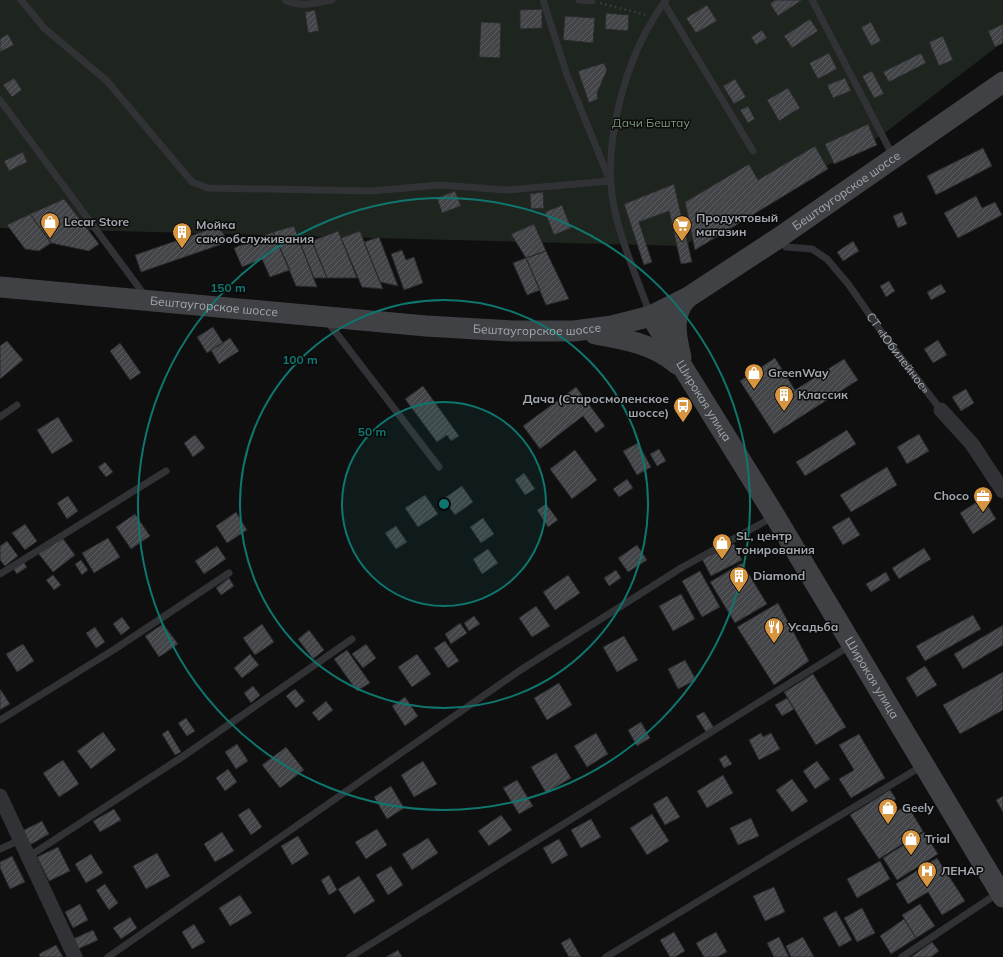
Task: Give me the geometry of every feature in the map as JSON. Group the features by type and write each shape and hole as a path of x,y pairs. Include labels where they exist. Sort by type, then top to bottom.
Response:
{"main road":[{"name":"Бештаугорское шоссе","path":"0,287 325,317 504,331 574,331 612,326 651,316 687,298 777,239 1003,82"},
{"path":"685,371 678,343 676,326 678,310 687,298"},
{"name":"Широкая улица","path":"651,316 775,516 1001,894"},
{"path":"574,331 622,338 654,349 670,358 685,371"}],"street":[{"name":"СТ «Юбилейное»","path":"941,410 972,444 1003,491"},
{"path":"0,796 75,957"}],"lane":[{"path":"21,0 44,28 107,81 192,182 208,188 371,191 440,185 507,190 610,181"},
{"path":"285,0 294,5 308,5 332,0"},
{"path":"543,0 567,75 610,181 616,217 651,316"},
{"path":"579,0 592,1"},
{"path":"812,0 894,158"},
{"path":"610,181 619,103 632,64 655,17 665,2 753,151"},
{"path":"0,100 148,300"},
{"name":"СТ «Юбилейное»","path":"777,239 786,247 812,249 827,259 849,285 885,337 941,410"},
{"path":"325,317 439,467"},
{"path":"0,417 17,405"},
{"path":"0,574 166,471"},
{"path":"108,957 519,671 681,568 775,516"},
{"path":"0,720 115,649 229,572"},
{"path":"28,857 182,757 352,638"},
{"path":"350,957 852,644"},
{"path":"606,957 924,765"},
{"path":"0,849 20,840"},
{"path":"902,957 1001,894"}],"path":[{"path":"592,1 655,17"}],"green space":[{"name":"Дачи Бештау","path":"0,0 1003,0 1003,42 882,135 683,246 0,228"}],"building":[{"path":"775,0 802,0 778,16 770,4"},
{"path":"707,5 717,21 696,33 686,18"},
{"path":"542,9 542,28 520,29 520,10"},
{"path":"315,10 319,31 308,33 305,12"},
{"path":"606,13 629,15 628,31 605,29"},
{"path":"565,16 595,18 593,43 563,40"},
{"path":"810,19 818,31 792,48 784,36"},
{"path":"481,22 501,23 500,58 479,57"},
{"path":"871,22 881,41 871,46 861,27"},
{"path":"1003,24 1003,43 995,47 988,31"},
{"path":"762,30 767,38 756,45 751,37"},
{"path":"8,34 14,45 0,52 0,39"},
{"path":"943,36 953,60 939,66 929,42"},
{"path":"829,53 837,69 818,79 809,63"},
{"path":"921,53 926,63 889,82 883,72"},
{"path":"604,63 607,70 597,93 598,99 589,103 578,71"},
{"path":"872,71 884,94 874,98 862,76"},
{"path":"14,78 22,90 12,97 3,85"},
{"path":"845,78 851,91 833,98 827,85"},
{"path":"735,79 746,97 734,104 723,86"},
{"path":"788,88 800,108 779,121 767,100"},
{"path":"748,106 755,119 748,123 740,110"},
{"path":"868,124 877,145 834,164 825,144"},
{"path":"815,146 828,169 695,250 685,202 749,164 758,180"},
{"path":"983,148 992,166 936,195 927,176"},
{"path":"23,152 27,162 9,171 4,161"},
{"name":"Продуктовый магазин","path":"674,184 692,262 681,264 669,211 639,222 652,262 644,265 624,204"},
{"path":"455,191 461,206 442,213 437,198"},
{"path":"543,192 544,208 531,209 530,194"},
{"path":"976,196 982,208 995,202 1002,215 958,238 944,213"},
{"path":"64,199 99,244 89,251 51,243 30,214"},
{"path":"562,205 571,228 554,235 545,212"},
{"path":"902,212 907,224 898,228 893,216"},
{"path":"30,214 51,243 39,251 25,249 7,225"},
{"path":"534,224 546,251 526,258 511,234"},
{"name":"Мойка самообслуживания","path":"219,226 228,242 141,272 135,255"},
{"path":"294,226 317,287 296,286 273,232"},
{"path":"338,231 357,278 327,278 312,241"},
{"path":"360,231 383,289 362,287 341,238"},
{"path":"273,232 290,270 270,277 262,259 242,267 234,248"},
{"path":"379,237 398,286 380,282 364,242"},
{"path":"312,241 327,278 314,278 301,245"},
{"path":"853,241 859,251 843,261 837,252"},
{"path":"402,250 406,260 414,257 423,283 404,290 391,254"},
{"path":"546,251 569,299 546,305 526,258"},
{"path":"526,258 540,290 527,295 513,263"},
{"path":"889,281 895,291 886,297 880,286"},
{"path":"941,284 946,292 931,300 927,292"},
{"path":"213,327 223,343 207,353 197,337"},
{"path":"230,338 239,351 219,364 211,350"},
{"path":"938,340 947,355 933,363 924,349"},
{"path":"7,341 23,360 0,379 0,346"},
{"path":"120,343 141,373 130,380 110,351"},
{"name":"Классик","path":"775,358 795,390 844,359 858,380 774,434 740,381"},
{"path":"423,386 459,436 451,441 447,435 437,442 405,399"},
{"path":"576,387 605,426 596,433 583,416 540,449 523,426"},
{"path":"966,389 974,403 961,411 952,397"},
{"path":"58,417 73,441 52,454 37,430"},
{"path":"847,430 856,444 805,476 796,462"},
{"path":"919,434 929,451 907,464 897,447"},
{"path":"195,435 205,448 193,457 184,443"},
{"path":"638,443 651,467 637,475 623,451"},
{"path":"659,449 666,461 657,466 650,454"},
{"path":"575,450 597,480 572,499 550,469"},
{"path":"105,462 113,472 106,477 98,467"},
{"path":"887,467 897,485 851,512 840,495"},
{"path":"524,473 535,489 525,495 515,480"},
{"path":"627,479 633,488 619,497 613,489"},
{"path":"462,486 473,502 455,515 443,499"},
{"path":"425,495 438,514 418,527 405,508"},
{"path":"68,496 78,511 67,519 57,503"},
{"path":"983,498 996,519 973,534 960,513"},
{"path":"546,504 558,520 548,527 537,510"},
{"path":"236,512 247,530 227,543 216,526"},
{"path":"135,514 150,536 131,549 116,527"},
{"path":"849,517 860,535 843,545 832,527"},
{"path":"483,518 494,534 481,543 470,527"},
{"path":"25,524 37,541 25,550 12,533"},
{"path":"396,526 407,542 396,549 385,533"},
{"path":"61,536 75,555 53,572 38,553"},
{"path":"108,538 120,557 94,573 82,553"},
{"path":"7,541 18,556 5,566 0,560 0,546"},
{"name":"SL, центр тонирования","path":"734,544 742,560 711,576 702,559"},
{"path":"637,545 647,560 628,572 618,558"},
{"path":"217,546 226,559 204,574 195,561"},
{"path":"924,548 931,559 899,579 892,568"},
{"path":"488,549 498,563 482,574 473,559"},
{"path":"21,559 27,567 17,574 11,566"},
{"path":"81,560 88,570 82,575 75,564"},
{"name":"Diamond","path":"742,563 767,604 735,623 710,582"},
{"path":"616,570 621,578 609,586 604,578"},
{"path":"700,571 720,607 702,617 682,581"},
{"path":"886,572 890,580 871,592 866,584"},
{"path":"53,575 61,585 54,590 46,580"},
{"path":"568,575 580,593 555,610 543,592"},
{"path":"229,578 234,586 221,595 216,588"},
{"path":"681,594 695,619 673,631 659,606"},
{"name":"Усадьба","path":"778,603 809,661 774,685 737,627"},
{"path":"536,606 550,626 532,637 519,618"},
{"path":"973,615 981,629 925,661 916,646"},
{"path":"474,616 480,624 469,631 464,623"},
{"path":"122,617 130,628 121,635 113,624"},
{"path":"460,623 467,633 451,644 445,634"},
{"path":"163,624 178,644 159,657 145,636"},
{"path":"262,624 274,642 255,655 243,638"},
{"path":"1003,625 1003,645 963,669 954,654"},
{"path":"95,627 105,642 96,648 86,633"},
{"path":"309,630 324,650 313,659 298,639"},
{"path":"624,636 638,660 617,672 603,647"},
{"path":"445,641 459,661 448,668 434,648"},
{"path":"23,644 34,661 17,672 6,654"},
{"path":"366,644 376,658 363,668 352,654"},
{"path":"347,650 370,683 357,691 334,659"},
{"path":"250,654 259,665 242,678 234,668"},
{"path":"417,654 431,674 412,687 398,667"},
{"path":"685,660 696,680 678,689 668,669"},
{"path":"925,666 937,685 917,697 906,678"},
{"path":"1003,672 1003,710 960,734 943,705"},
{"path":"813,674 846,727 816,745 784,692"},
{"path":"559,683 572,705 547,720 534,698"},
{"path":"253,686 260,695 251,703 244,693"},
{"path":"0,689 10,704 0,710"},
{"path":"295,689 305,701 296,708 286,696"},
{"path":"405,697 418,716 405,726 392,706"},
{"path":"787,698 794,709 782,716 775,705"},
{"path":"326,701 333,710 319,721 312,713"},
{"path":"704,712 714,728 706,732 696,716"},
{"path":"186,718 195,731 187,736 178,723"},
{"path":"641,722 650,738 637,746 628,730"},
{"path":"168,730 181,752 175,755 162,734"},
{"path":"103,732 116,750 91,769 77,751"},
{"path":"596,733 608,754 587,767 574,746"},
{"path":"761,733 763,737 771,733 780,749 759,760 749,740"},
{"path":"859,734 885,778 851,798 839,779 854,770 839,745"},
{"path":"237,744 248,761 236,769 225,752"},
{"path":"286,747 304,770 280,788 262,765"},
{"path":"556,753 571,778 546,793 531,767"},
{"path":"726,755 732,764 724,768 719,759"},
{"path":"63,760 79,784 59,797 43,773"},
{"path":"423,761 437,784 414,797 401,775"},
{"path":"817,761 830,779 815,789 803,771"},
{"path":"228,769 237,782 225,791 216,778"},
{"path":"723,775 733,793 707,808 697,791"},
{"path":"792,779 808,801 792,812 776,790"},
{"path":"517,780 533,806 519,814 503,788"},
{"path":"391,786 404,808 387,819 374,797"},
{"name":"Geely","path":"890,790 896,799 879,810 885,819 907,805 923,831 879,859 850,815"},
{"path":"667,796 680,817 665,825 653,804"},
{"path":"1003,796 1003,812 996,800"},
{"path":"249,808 262,827 251,835 238,815"},
{"path":"114,809 121,820 100,832 93,821"},
{"path":"652,814 669,841 647,855 630,828"},
{"path":"501,815 512,830 489,846 478,831"},
{"path":"751,818 759,836 738,845 730,828"},
{"path":"591,819 601,837 581,848 571,830"},
{"path":"42,821 49,834 28,846 20,832"},
{"path":"377,829 387,845 366,859 355,842"},
{"path":"222,832 234,851 215,862 204,844"},
{"name":"Trial","path":"924,832 938,854 897,880 883,858"},
{"path":"298,836 309,854 292,865 281,846"},
{"path":"428,838 438,853 412,870 402,854"},
{"path":"559,839 568,855 552,864 543,848"},
{"path":"58,847 70,871 49,881 37,857"},
{"path":"157,853 170,876 146,889 133,866"},
{"path":"91,854 103,873 86,883 75,864"},
{"path":"12,856 25,882 10,889 0,868 0,862"},
{"name":"ЛЕНАР","path":"937,858 965,901 942,915 928,892 908,904 896,884"},
{"path":"880,861 890,879 857,898 847,879"},
{"path":"391,866 403,885 388,895 376,875"},
{"path":"329,875 337,890 329,895 321,880"},
{"path":"359,876 375,901 354,914 338,889"},
{"path":"105,884 118,903 109,910 96,890"},
{"path":"774,887 785,912 765,921 753,896"},
{"path":"240,895 252,913 230,926 219,908"},
{"path":"80,904 88,920 73,928 65,912"},
{"path":"920,904 935,926 916,938 902,915"},
{"path":"862,908 875,933 857,942 844,918"},
{"path":"836,911 852,940 839,947 823,918"},
{"path":"130,917 137,928 121,939 113,928"},
{"path":"904,919 916,938 891,954 880,936"},
{"path":"194,924 205,942 192,949 182,932"},
{"path":"93,930 98,940 78,949 73,939"},
{"path":"674,932 685,951 675,957 670,957 660,940"},
{"path":"716,932 727,952 717,957 704,957 696,943"},
{"path":"779,937 789,957 774,957 767,943"},
{"path":"803,937 814,957 791,957 786,946"},
{"path":"570,938 581,957 569,957 561,943"},
{"path":"932,942 939,951 931,957 911,957"},
{"path":"56,945 63,957 40,957 39,954"},
{"path":"398,950 402,957 386,957"}],"place":[{"name":"Lecar Store","path":"50,239"},
{"name":"Продуктовый магазин","path":"682,242"},
{"name":"Мойка самообслуживания","path":"182,249"},
{"name":"GreenWay","path":"754,390"},
{"name":"Классик","path":"784,412"},
{"name":"Дача (Старосмоленское шоссе)","path":"683,423"},
{"name":"Choco","path":"983,513"},
{"name":"SL, центр тонирования","path":"722,560"},
{"name":"Diamond","path":"739,593"},
{"name":"Усадьба","path":"774,644"},
{"name":"Geely","path":"888,825"},
{"name":"Trial","path":"911,856"},
{"name":"ЛЕНАР","path":"927,888"}]}
